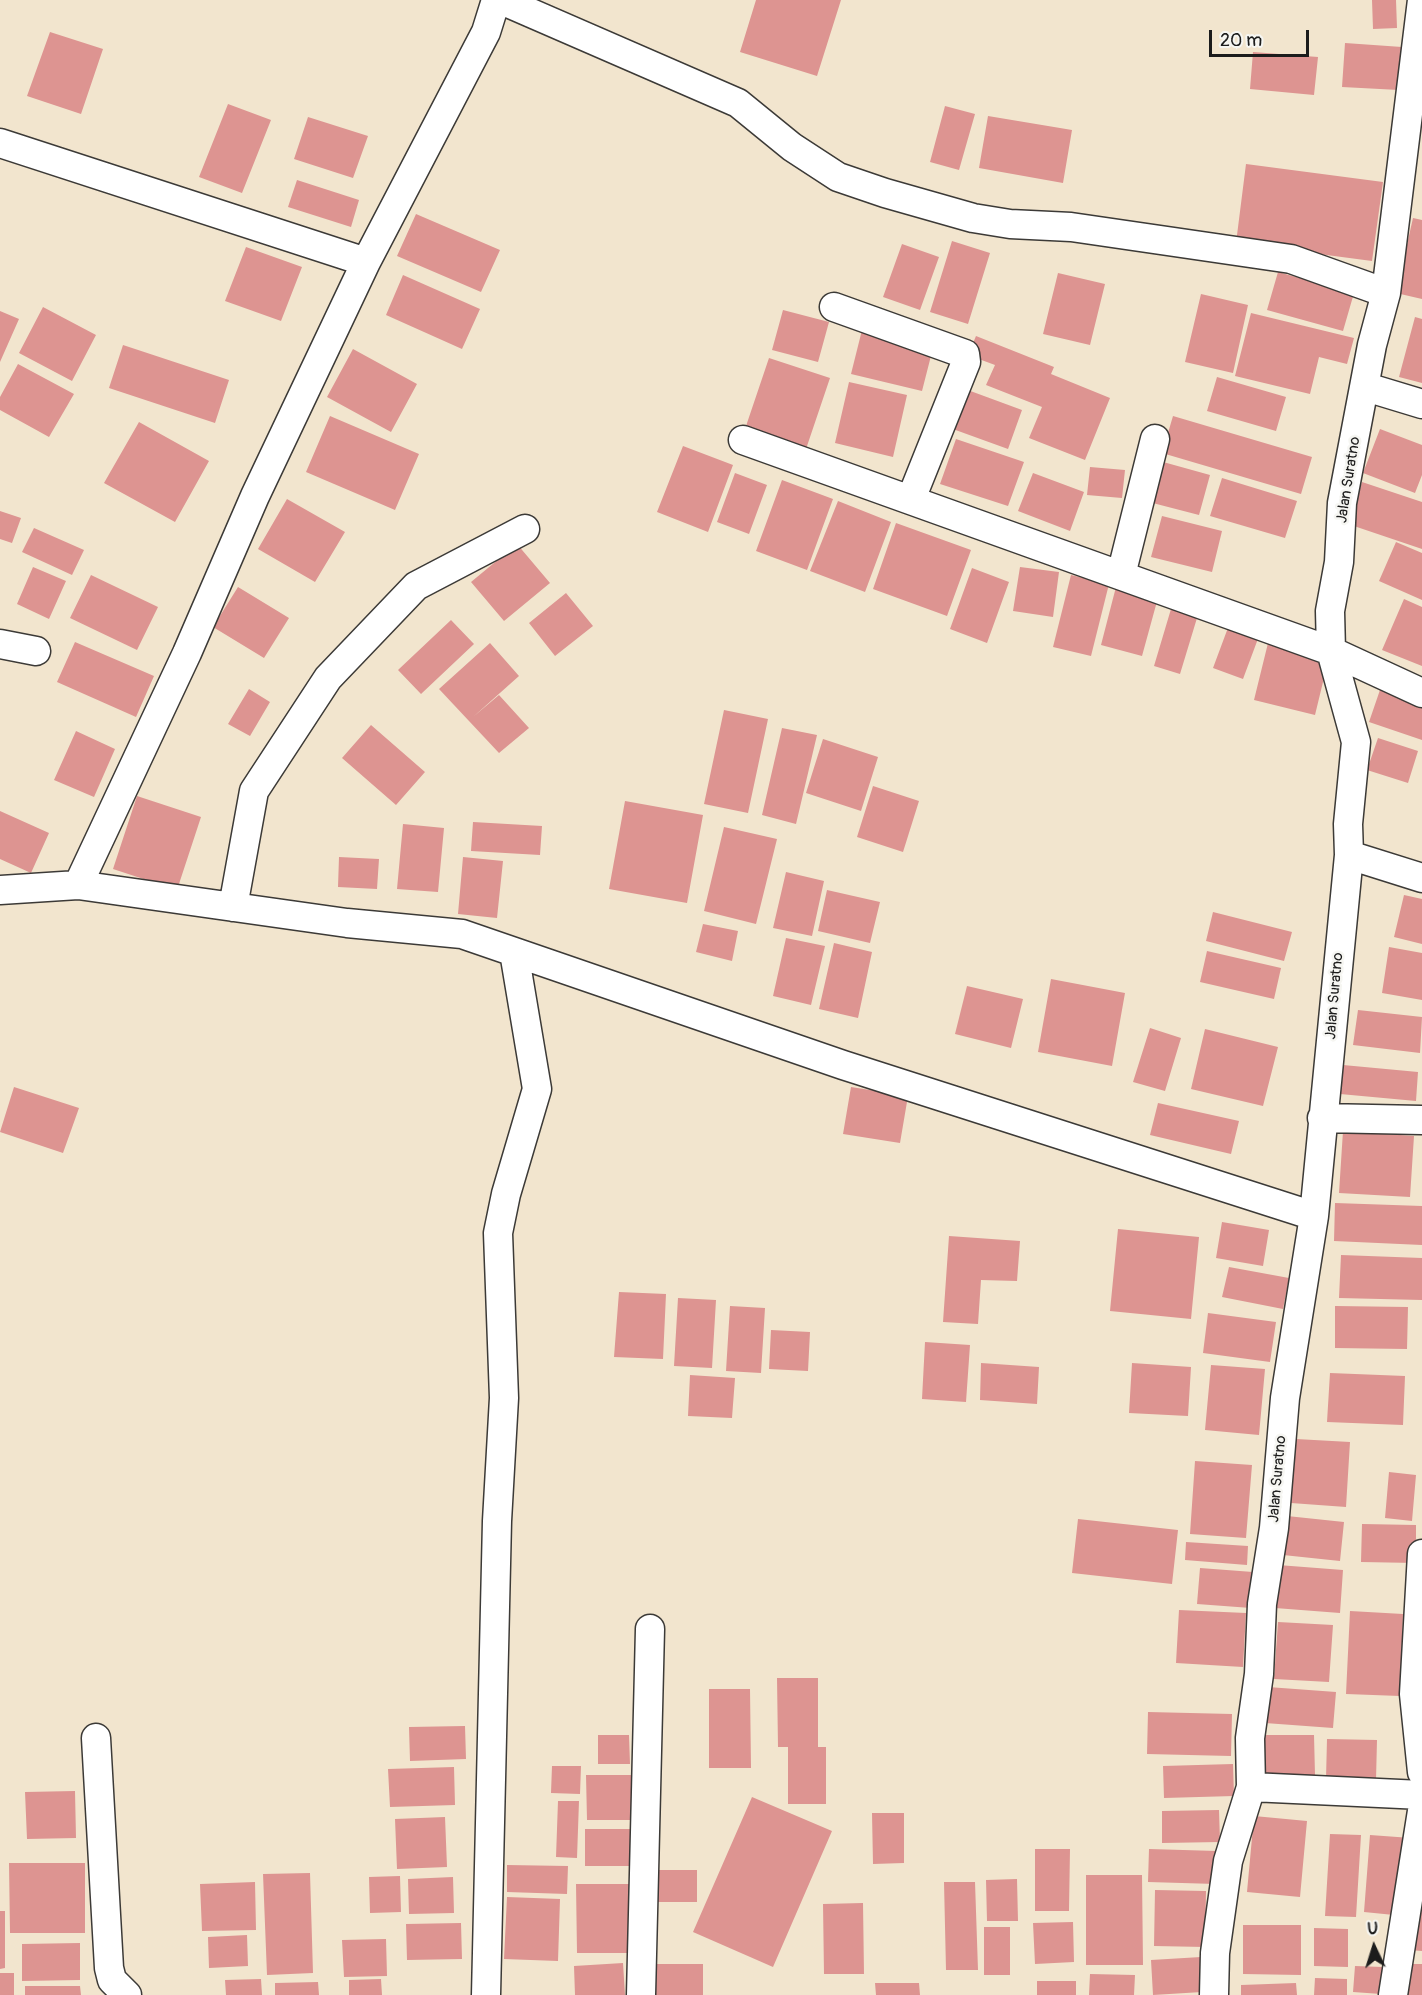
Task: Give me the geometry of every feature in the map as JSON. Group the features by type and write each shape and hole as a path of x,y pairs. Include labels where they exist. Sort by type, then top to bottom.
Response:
{"street":[{"path":"78,885 173,685 255,496 366,262 486,32 496,0"},
{"path":"501,0 738,103 792,147 838,177 885,193 973,218 1001,223 1071,227 1291,259 1386,293"},
{"name":"Jalan Suratno","path":"1214,1995 1215,1953 1228,1861 1251,1787 1250,1738 1259,1674 1262,1604 1274,1528 1285,1398 1314,1216 1349,855 1348,824 1356,742 1331,651 1330,610 1339,562 1342,503 1366,387 1372,345 1411,194 1422,0"},
{"path":"0,143 366,262"},
{"path":"834,307 965,354 966,362 912,499"},
{"path":"1366,387 1422,404"},
{"path":"1121,575 1155,439"},
{"path":"743,440 1331,651 1422,693"},
{"path":"233,907 254,790 328,678 416,586 525,529"},
{"path":"0,644 36,651"},
{"path":"1349,855 1422,878"},
{"path":"0,890 78,885 233,907 462,934 843,1065 1314,1216"},
{"path":"486,1995 497,1521 504,1398 498,1233 506,1194 537,1089 514,952"},
{"path":"1322,1118 1422,1120"},
{"path":"1422,1554 1414,1694 1422,1772"},
{"path":"641,1995 650,1629"},
{"path":"96,1738 109,1968 112,1980 127,1995"},
{"path":"1251,1787 1422,1795"},
{"path":"1394,1995 1422,1811"}],"building":[{"path":"756,0 841,0 817,76 740,52"},
{"path":"1372,0 1396,0 1397,28 1373,29"},
{"path":"50,32 103,49 81,114 27,96"},
{"path":"1345,43 1402,47 1399,90 1342,87"},
{"path":"1253,52 1318,57 1314,95 1250,89"},
{"path":"228,104 271,120 242,193 199,177"},
{"path":"945,106 975,114 959,170 930,162"},
{"path":"988,116 1072,130 1063,183 979,168"},
{"path":"308,117 368,136 353,178 294,159"},
{"path":"1246,164 1383,182 1372,261 1236,243"},
{"path":"297,180 359,200 351,227 288,207"},
{"path":"416,214 500,250 481,292 397,256"},
{"path":"1413,218 1422,220 1422,299 1396,293"},
{"path":"952,241 990,253 968,324 930,312"},
{"path":"902,244 939,257 920,310 883,297"},
{"path":"246,247 302,267 281,321 225,301"},
{"path":"1278,272 1354,293 1343,331 1267,310"},
{"path":"1058,273 1105,284 1090,345 1043,334"},
{"path":"403,275 480,309 462,349 386,315"},
{"path":"1201,294 1248,305 1233,373 1185,362"},
{"path":"43,307 96,335 72,381 19,353"},
{"path":"783,310 829,322 818,362 772,350"},
{"path":"0,311 19,319 0,362"},
{"path":"1251,313 1354,338 1347,364 1319,357 1310,394 1235,376"},
{"path":"1415,317 1422,319 1422,383 1399,377"},
{"path":"862,330 933,348 922,391 851,374"},
{"path":"976,336 1054,367 1051,374 1110,398 1085,460 1029,438 1042,407 986,385 995,365 968,355"},
{"path":"123,345 229,380 215,423 109,388"},
{"path":"353,349 417,384 391,432 327,397"},
{"path":"769,358 830,378 806,449 745,429"},
{"path":"18,364 74,394 49,437 0,410 0,397"},
{"path":"1217,377 1286,397 1276,431 1207,411"},
{"path":"849,382 907,395 893,457 835,443"},
{"path":"965,389 1022,410 1008,449 950,428"},
{"path":"330,416 419,454 395,510 306,472"},
{"path":"1173,416 1312,457 1301,494 1162,453"},
{"path":"139,422 209,461 175,522 104,483"},
{"path":"1380,429 1422,445 1422,475 1415,493 1363,473"},
{"path":"956,439 1024,462 1008,506 940,484"},
{"path":"683,446 733,465 708,532 657,512"},
{"path":"1156,460 1210,475 1199,515 1145,501"},
{"path":"1090,467 1125,470 1122,498 1087,495"},
{"path":"735,473 767,485 749,534 717,522"},
{"path":"1033,473 1084,492 1070,531 1018,511"},
{"path":"1222,478 1297,501 1285,538 1210,516"},
{"path":"782,480 833,499 807,570 756,551"},
{"path":"1362,482 1422,502 1422,549 1348,524"},
{"path":"287,499 345,532 315,582 258,549"},
{"path":"838,501 891,522 865,592 810,571"},
{"path":"0,511 21,518 12,543 0,539"},
{"path":"1162,516 1222,531 1212,572 1151,557"},
{"path":"896,523 971,550 947,616 873,589"},
{"path":"34,528 84,550 72,575 22,552"},
{"path":"1396,542 1422,553 1422,600 1379,581"},
{"path":"517,544 550,583 504,621 471,582"},
{"path":"33,567 66,581 49,619 17,604"},
{"path":"1020,567 1059,572 1053,617 1013,611"},
{"path":"972,568 1009,582 987,643 950,629"},
{"path":"91,575 158,607 137,650 70,618"},
{"path":"1071,575 1109,584 1091,656 1053,647"},
{"path":"1117,583 1159,594 1142,656 1101,645"},
{"path":"238,587 289,618 264,658 213,627"},
{"path":"566,593 593,626 555,656 529,623"},
{"path":"1404,599 1422,607 1422,666 1382,650"},
{"path":"1171,609 1197,618 1180,674 1154,666"},
{"path":"451,620 474,644 421,694 398,670"},
{"path":"1229,625 1259,636 1243,679 1213,668"},
{"path":"1269,639 1330,653 1315,715 1254,700"},
{"path":"75,642 154,676 136,717 57,682"},
{"path":"490,643 519,676 473,717 499,695 529,728 499,753 439,689"},
{"path":"1381,687 1422,702 1422,740 1369,722"},
{"path":"249,689 270,702 250,736 228,724"},
{"path":"724,710 768,719 748,813 704,804"},
{"path":"371,725 425,772 396,805 342,758"},
{"path":"782,728 817,735 796,824 762,815"},
{"path":"76,731 115,749 94,797 54,780"},
{"path":"1378,738 1418,751 1408,783 1367,770"},
{"path":"823,739 878,757 861,811 806,793"},
{"path":"873,786 919,801 903,852 857,837"},
{"path":"137,796 201,817 177,890 113,869"},
{"path":"625,801 703,815 687,903 609,889"},
{"path":"0,811 49,833 31,873 0,859"},
{"path":"473,822 542,826 540,855 471,851"},
{"path":"403,824 444,828 438,892 397,889"},
{"path":"724,827 777,839 756,924 704,911"},
{"path":"339,857 379,859 377,889 338,887"},
{"path":"463,857 503,861 497,918 458,914"},
{"path":"786,872 824,881 812,936 773,928"},
{"path":"827,890 880,902 870,943 818,931"},
{"path":"1404,895 1422,899 1422,944 1394,937"},
{"path":"1213,912 1292,932 1284,961 1206,941"},
{"path":"703,924 738,931 732,961 696,952"},
{"path":"786,938 825,946 811,1005 773,996"},
{"path":"834,943 872,952 858,1018 819,1009"},
{"path":"1389,947 1422,953 1422,1000 1382,993"},
{"path":"1207,951 1281,968 1274,999 1200,982"},
{"path":"1051,979 1125,993 1112,1066 1038,1052"},
{"path":"967,986 1023,999 1011,1048 955,1034"},
{"path":"1358,1010 1422,1017 1420,1053 1353,1045"},
{"path":"1150,1028 1181,1038 1165,1091 1133,1082"},
{"path":"1205,1029 1278,1047 1263,1106 1191,1089"},
{"path":"1343,1065 1418,1072 1416,1101 1340,1094"},
{"path":"14,1087 79,1108 63,1153 0,1132"},
{"path":"851,1087 908,1096 900,1143 843,1134"},
{"path":"1158,1103 1239,1121 1231,1154 1150,1135"},
{"path":"1343,1131 1414,1136 1410,1197 1339,1193"},
{"path":"1335,1203 1422,1206 1422,1245 1334,1241"},
{"path":"1222,1222 1269,1230 1263,1266 1216,1258"},
{"path":"1118,1229 1199,1237 1191,1319 1110,1311"},
{"path":"949,1236 1020,1241 1017,1281 981,1280 978,1324 943,1322"},
{"path":"1341,1255 1422,1258 1422,1300 1339,1298"},
{"path":"1229,1267 1289,1278 1283,1309 1222,1297"},
{"path":"619,1292 666,1294 663,1359 614,1357"},
{"path":"678,1298 716,1300 712,1368 674,1366"},
{"path":"730,1306 765,1308 761,1373 726,1371"},
{"path":"1335,1306 1408,1307 1407,1349 1335,1348"},
{"path":"1208,1313 1276,1322 1270,1362 1203,1353"},
{"path":"771,1330 810,1332 808,1371 769,1369"},
{"path":"925,1342 970,1345 966,1402 922,1399"},
{"path":"981,1363 1039,1367 1037,1404 980,1400"},
{"path":"1132,1363 1191,1367 1188,1416 1129,1413"},
{"path":"1211,1365 1265,1369 1259,1435 1205,1430"},
{"path":"1330,1373 1405,1376 1403,1425 1327,1422"},
{"path":"690,1375 735,1378 732,1418 688,1416"},
{"path":"1296,1439 1350,1442 1346,1507 1291,1503"},
{"path":"1195,1461 1252,1465 1246,1538 1190,1534"},
{"path":"1389,1472 1416,1475 1412,1521 1385,1518"},
{"path":"1287,1516 1344,1522 1340,1561 1283,1555"},
{"path":"1078,1519 1178,1530 1172,1584 1072,1573"},
{"path":"1362,1524 1416,1525 1416,1563 1361,1562"},
{"path":"1186,1542 1248,1546 1247,1565 1185,1560"},
{"path":"1278,1565 1343,1570 1340,1613 1275,1608"},
{"path":"1200,1568 1253,1572 1251,1608 1197,1604"},
{"path":"1179,1610 1246,1613 1243,1667 1176,1663"},
{"path":"1350,1611 1403,1614 1400,1696 1346,1694"},
{"path":"1278,1622 1333,1625 1329,1682 1274,1679"},
{"path":"777,1678 818,1678 818,1747 826,1747 826,1804 788,1804 788,1747 778,1747"},
{"path":"1268,1687 1336,1692 1333,1728 1265,1723"},
{"path":"709,1689 750,1689 751,1768 709,1768"},
{"path":"1148,1712 1232,1714 1231,1756 1147,1754"},
{"path":"465,1726 466,1759 410,1761 409,1727"},
{"path":"598,1735 629,1735 630,1764 598,1764"},
{"path":"1265,1735 1314,1735 1315,1775 1265,1776"},
{"path":"1327,1739 1377,1740 1376,1780 1326,1779"},
{"path":"1233,1764 1234,1796 1164,1798 1163,1766"},
{"path":"552,1766 581,1766 580,1794 551,1793"},
{"path":"454,1767 455,1805 390,1807 388,1769"},
{"path":"586,1775 636,1775 636,1820 587,1820"},
{"path":"75,1791 76,1838 27,1839 25,1792"},
{"path":"752,1797 832,1831 773,1967 693,1932"},
{"path":"558,1801 579,1801 577,1858 556,1857"},
{"path":"1219,1810 1220,1842 1162,1843 1162,1811"},
{"path":"872,1813 904,1813 904,1863 873,1864"},
{"path":"1254,1816 1307,1821 1300,1897 1247,1892"},
{"path":"445,1817 447,1867 397,1869 395,1819"},
{"path":"585,1829 636,1829 636,1866 585,1866"},
{"path":"1330,1834 1361,1835 1356,1917 1325,1916"},
{"path":"1370,1835 1411,1838 1404,1916 1364,1912"},
{"path":"1035,1849 1070,1849 1069,1911 1035,1911"},
{"path":"1149,1849 1217,1851 1216,1884 1148,1882"},
{"path":"9,1863 85,1863 85,1933 10,1933"},
{"path":"507,1865 568,1866 567,1894 507,1892"},
{"path":"654,1870 697,1870 697,1902 654,1902"},
{"path":"310,1873 313,1973 267,1975 263,1874"},
{"path":"1086,1875 1142,1875 1143,1965 1086,1965"},
{"path":"400,1876 401,1912 370,1913 369,1877"},
{"path":"453,1877 454,1913 409,1914 408,1879"},
{"path":"1017,1879 1018,1921 987,1921 986,1880"},
{"path":"255,1882 256,1930 202,1931 200,1884"},
{"path":"944,1882 975,1882 978,1970 946,1970"},
{"path":"576,1884 630,1884 630,1953 577,1953"},
{"path":"1155,1890 1206,1891 1205,1947 1154,1946"},
{"path":"507,1897 560,1899 558,1961 504,1959"},
{"path":"1422,1899 1422,1951 1409,1950"},
{"path":"863,1903 864,1974 824,1974 823,1904"},
{"path":"0,1911 5,1911 5,1968 0,1969"},
{"path":"1073,1922 1074,1962 1035,1964 1033,1923"},
{"path":"461,1923 462,1959 407,1960 406,1924"},
{"path":"1243,1925 1301,1925 1301,1975 1243,1974"},
{"path":"984,1927 1010,1927 1010,1975 984,1975"},
{"path":"1314,1928 1348,1929 1348,1967 1314,1966"},
{"path":"247,1935 248,1966 209,1968 208,1937"},
{"path":"386,1939 387,1976 344,1977 342,1940"},
{"path":"80,1943 80,1980 22,1981 22,1944"},
{"path":"1201,1957 1202,1992 1153,1995 1151,1960"},
{"path":"623,1963 625,1995 575,1995 574,1966"},
{"path":"652,1964 703,1964 703,1995 653,1995"},
{"path":"1406,1964 1422,1964 1422,1995 1405,1995"},
{"path":"1355,1966 1383,1967 1381,1994 1353,1992"},
{"path":"0,1973 14,1973 14,1995 0,1995"},
{"path":"1090,1974 1135,1975 1134,1995 1089,1995"},
{"path":"1315,1978 1347,1979 1347,1995 1314,1995"},
{"path":"261,1979 262,1995 226,1995 225,1980"},
{"path":"381,1979 382,1995 349,1995 349,1980"},
{"path":"1037,1981 1076,1981 1076,1995 1037,1995"},
{"path":"318,1982 319,1995 275,1995 275,1983"},
{"path":"875,1983 919,1983 920,1995 876,1995"},
{"path":"1296,1983 1297,1995 1241,1995 1241,1985"},
{"path":"25,1986 80,1986 81,1995 25,1995"}]}
